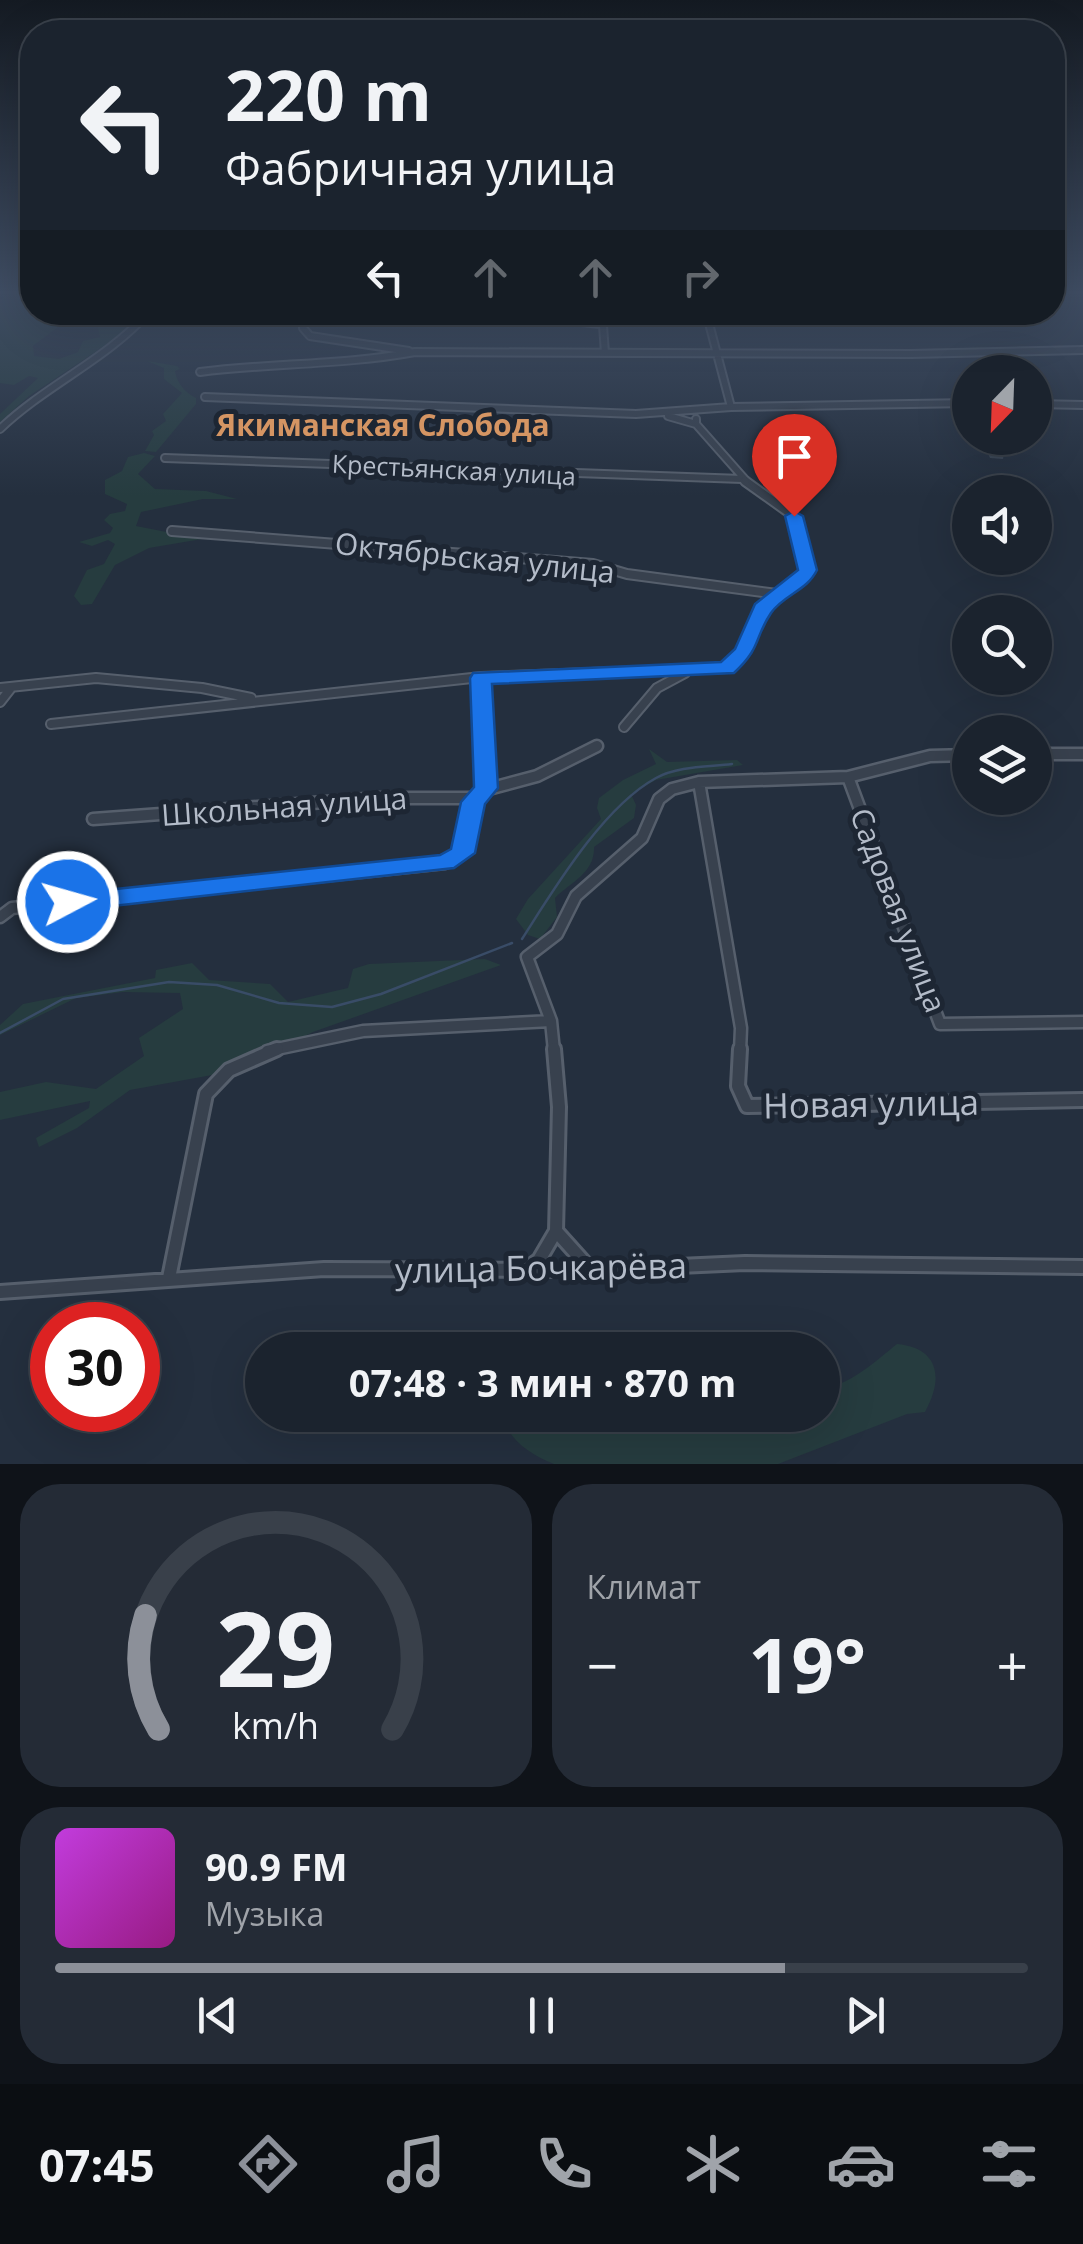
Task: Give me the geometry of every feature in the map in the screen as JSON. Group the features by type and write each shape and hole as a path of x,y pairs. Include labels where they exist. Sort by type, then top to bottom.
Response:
{"street":[{"path":"0,429 24,404 89,359"},
{"path":"200,372 270,363 375,359"},
{"path":"718,359 730,407"},
{"path":"205,397 656,413 730,407 952,403"},
{"path":"1052,404 1083,405"},
{"path":"50,724 480,678 726,668 745,652 762,608 804,578 807,570 794,516 742,479 696,424 694,411"},
{"path":"656,413 696,424"},
{"name":"Крестьянская улица","path":"166,458 742,479"},
{"name":"Октябрьская улица","path":"172,531 593,564 627,574 777,594"},
{"path":"624,727 656,688 686,672"},
{"path":"0,702 5,688 96,678 202,688 258,699"},
{"path":"480,678 486,788"},
{"path":"0,917 12,908 445,862 463,853 466,826 476,798 486,788 538,776 597,746"},
{"path":"1052,754 1083,754"},
{"path":"524,1270 539,1260 556,1231 559,1107 551,1021 527,957 558,934 576,896 642,838 659,800 672,789 700,782 848,777 930,756 952,755"},
{"name":"Садовая улица","path":"848,777 940,1024 1083,1022"},
{"name":"Новая улица","path":"700,782 741,1028 737,1036 738,1086 747,1106 1083,1100"},
{"name":"Школьная улица","path":"93,818 379,798 476,798"},
{"path":"170,1278 206,1094 214,1078 239,1062 279,1046 377,1029 551,1021"},
{"path":"556,1231 592,1270"},
{"name":"улица Бочкарёва","path":"0,1292 324,1270 592,1270 745,1263 1083,1267"}],"green space":[{"path":"0,359 84,359 29,396 0,422 0,414 38,378 29,376 14,385 0,383"},
{"path":"147,361 177,366 180,384 196,398 196,404 156,452 145,451 154,435 152,431 166,421 163,414 182,393 164,379 164,368"},
{"path":"144,453 155,456 138,474 155,489 206,491 237,499 203,499 141,512 136,526 202,539 149,548 115,565 92,604 81,605 74,596 87,570 104,564 115,544 108,540 92,546 79,542 110,533 113,528 104,520 110,514 125,511 127,504 105,494 105,480 122,471 128,457"},
{"path":"649,749 667,762 737,760 743,765 656,780 631,794 636,805 634,818 594,847 591,864 555,898 557,917 540,939 528,935 516,919 528,899 601,819 599,798 623,780 656,764"},
{"path":"485,959 501,965 313,1032 234,1071 130,1090 77,1128 39,1147 36,1138 89,1108 90,1101 0,1120 0,1092 46,1082 96,1089 144,1056 139,1038 183,1009 180,993 123,992 76,998 0,1035 0,1025 23,1004 155,978 156,970 192,963 209,980 270,984 288,1002 348,988 353,969 369,964"},
{"path":"897,1344 929,1358 936,1377 925,1412 907,1414 778,1464 554,1464 522,1446 510,1432 840,1432 840,1383"}],"waterway":[{"path":"522,939 581,851 636,791 674,771 732,764"},
{"path":"0,1033 63,999 169,982 217,985 279,1003 332,1007 381,994 512,943"}],"district":[{"name":"Якиманская Слобода","path":"383,424"}],"route":[{"path":"68,902 427,866 463,853 473,802 486,788 480,678 726,668 745,652 762,608 804,578 807,570 794,516"}]}
